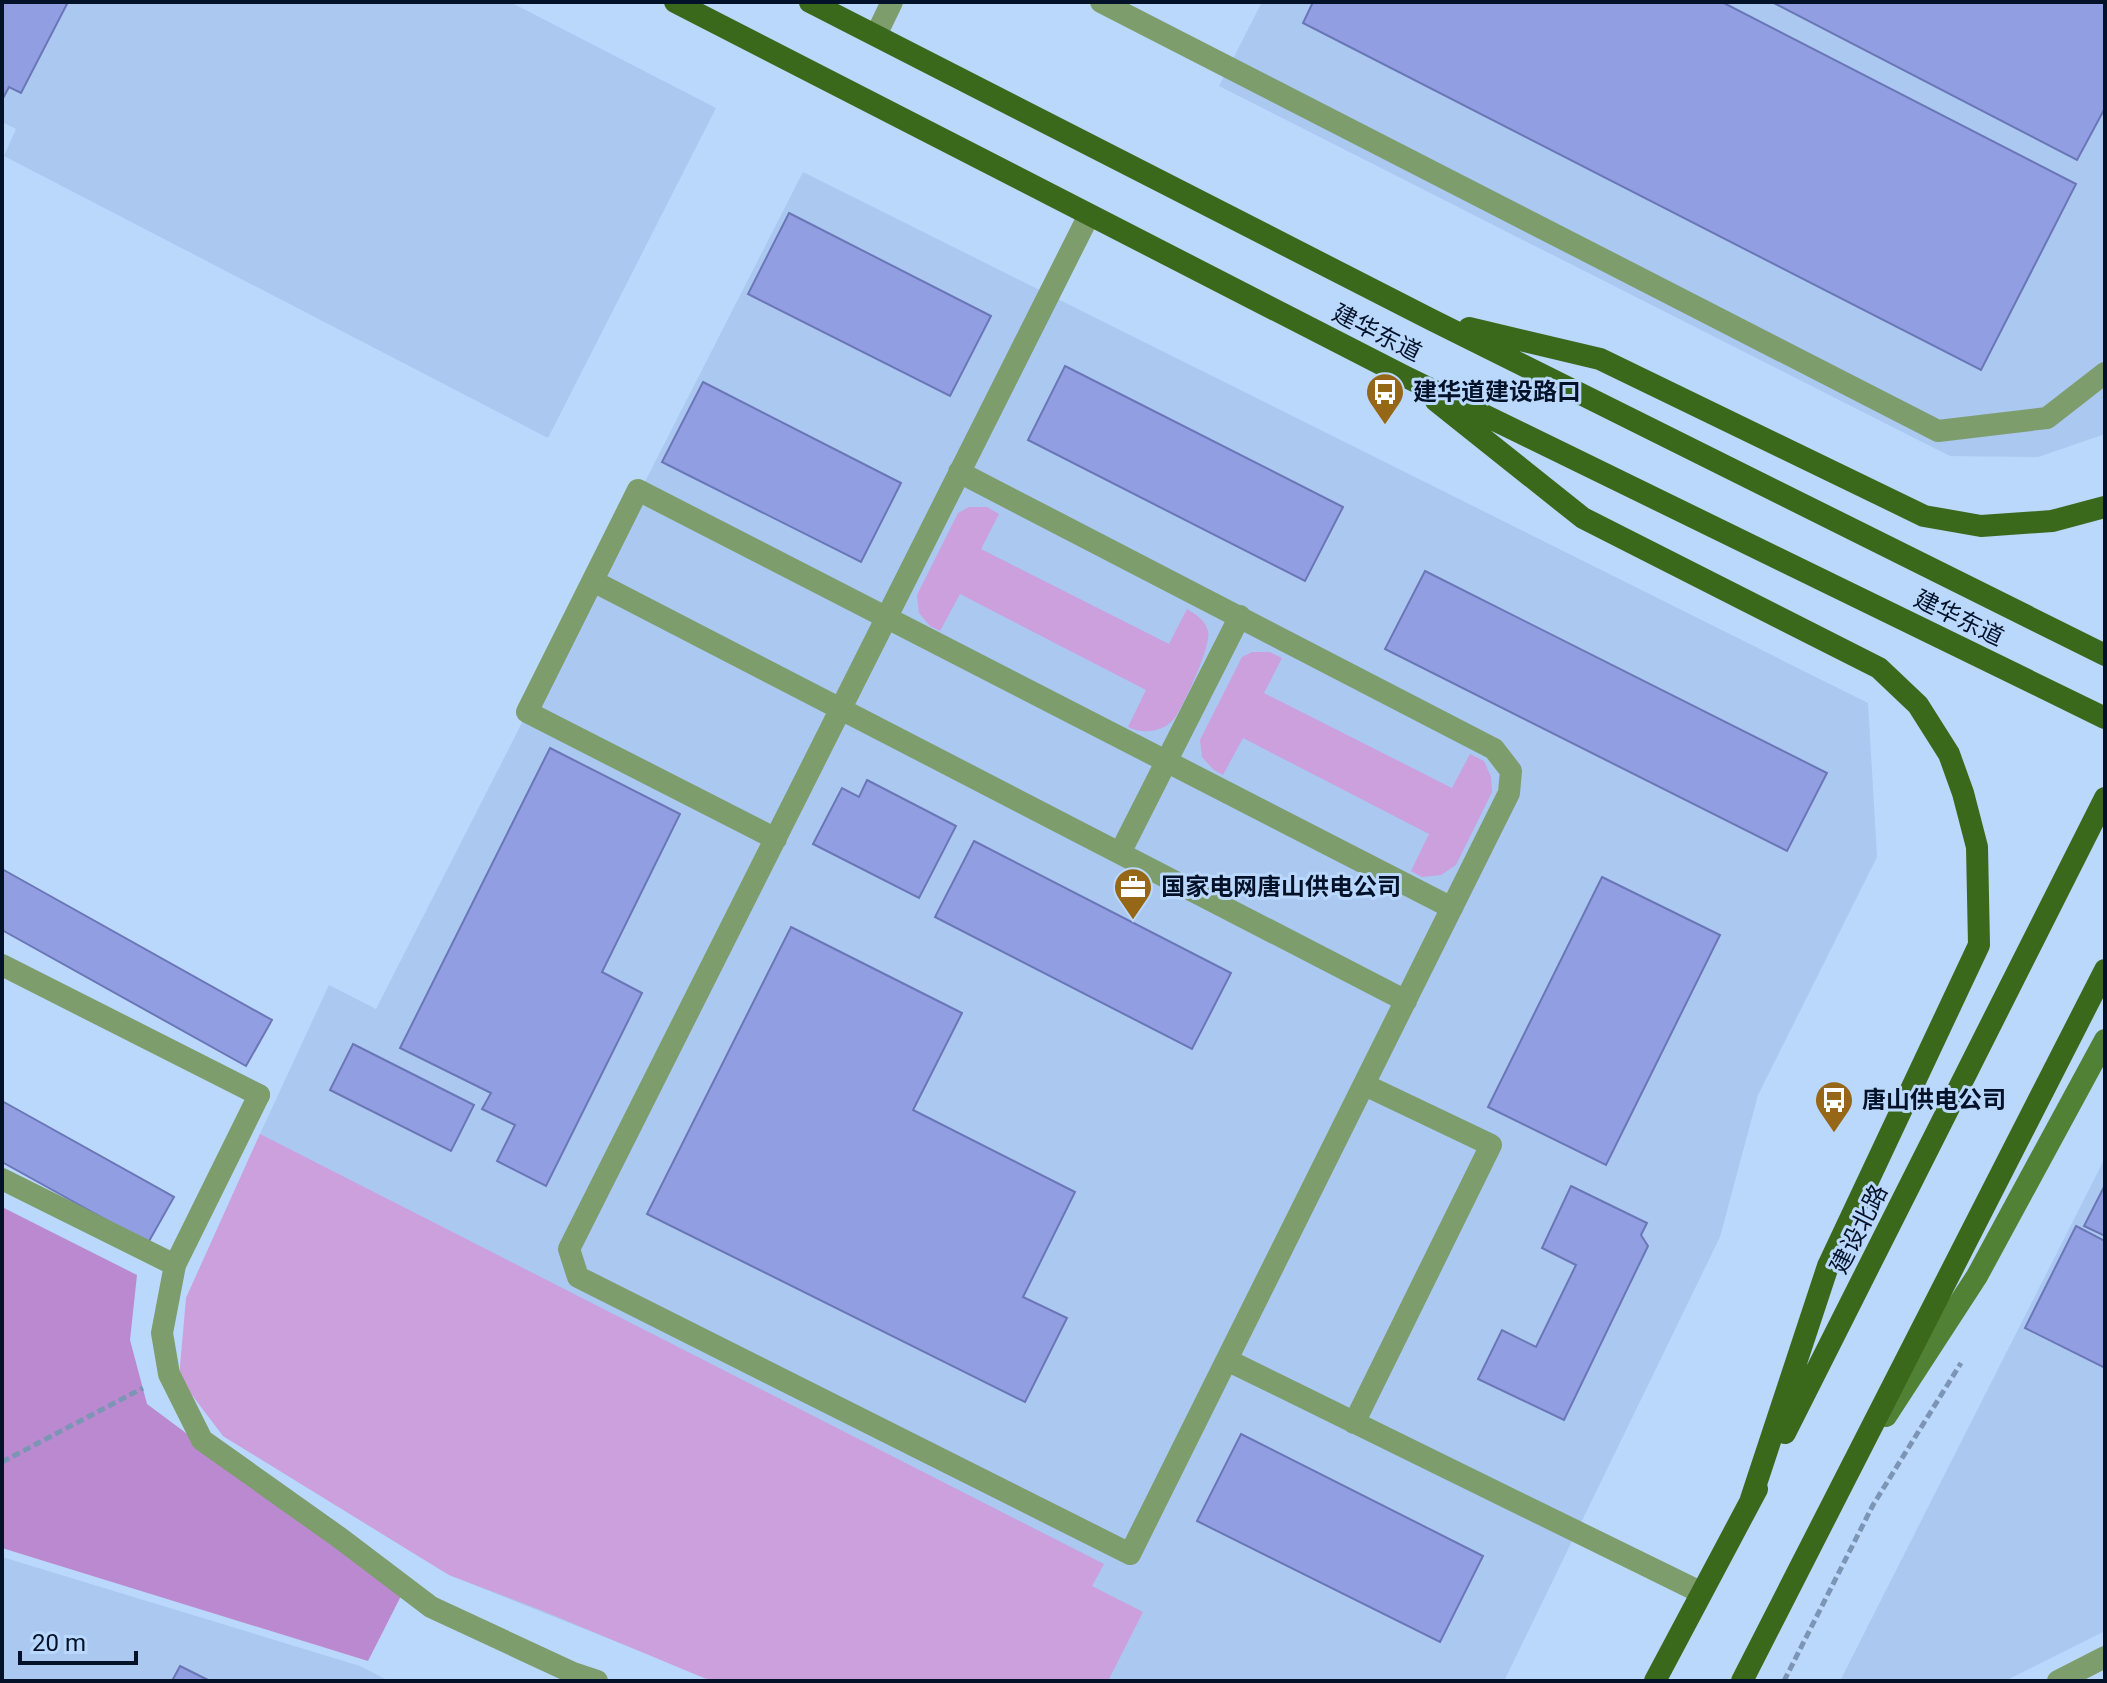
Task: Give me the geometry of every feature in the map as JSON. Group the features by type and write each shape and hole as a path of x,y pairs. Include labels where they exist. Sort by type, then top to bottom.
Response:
{"main road":[{"name":"建华东道","path":"675,2 1404,376 2105,718"},
{"name":"建华东道","path":"810,2 1432,320 2105,655"},
{"path":"1432,320 1600,359 1924,516 1981,526 2052,521 2105,507"},
{"path":"1404,376 1583,518 1879,668 1918,705 1949,754 1963,793 1977,847 1979,945 1828,1266 1751,1499"},
{"name":"建设北路","path":"1655,1681 1751,1499 2105,798"},
{"path":"1742,1681 2105,970"},
{"path":"1838,1491 1977,1276 2105,1040"}],"street":[{"path":"876,35 892,2"},
{"path":"1101,2 1938,431 2047,418 2105,373"},
{"path":"959,472 1494,749 1511,771 1509,793 1130,1554 578,1277 569,1249 776,839 959,472 1089,215"},
{"path":"776,839 527,712 638,490 1452,908"},
{"path":"593,581 1406,1001"},
{"path":"1120,853 1240,616"},
{"path":"2,965 259,1095 175,1265 162,1333 169,1374 202,1440 431,1607 573,1673 597,1681"},
{"path":"1354,1423 1491,1145 1365,1085"},
{"path":"2,1179 175,1265"},
{"path":"1227,1360 1700,1592"},
{"path":"2058,1681 2105,1657"}],"path":[{"path":"2,1462 169,1374"}],"shaded area":[{"path":"2,2 510,2 716,108 548,438 4,156 16,129 2,122"},
{"path":"1262,2 2105,2 2105,434 2038,457 1950,456 1219,86"},
{"name":"国家电网唐山供电公司","path":"803,172 1868,703 1877,857 1758,1095 1720,1237 1504,1681 715,1681 449,1575 223,1436 186,1298 260,1134 329,985 376,1009"},
{"path":"969,507 987,507 999,514 981,549 1169,644 1187,609 1203,621 1208,631 1206,649 1184,702 1169,724 1152,731 1128,727 1146,690 960,594 940,631 930,626 919,613 917,595 958,513"},
{"path":"1252,652 1270,652 1282,658 1264,693 1452,788 1470,754 1484,761 1491,777 1492,792 1456,865 1441,875 1422,877 1411,871 1429,834 1243,738 1223,775 1214,770 1202,757 1200,740 1242,657"},
{"path":"260,1134 1104,1564 1092,1586 1143,1612 1108,1681 715,1681 704,1678 449,1575 223,1436 179,1378 186,1298"},
{"path":"2105,1158 2105,1631 2005,1681 1840,1681"},
{"path":"2,1207 137,1275 130,1340 147,1404 402,1594 368,1661 2,1548"},
{"path":"2,1557 360,1666 389,1681 2,1681"}],"building":[{"path":"2,2 68,2 21,93 9,87 2,100"},
{"path":"1313,2 1722,2 2076,184 1981,370 1303,23"},
{"path":"1772,2 2105,2 2105,108 2077,160"},
{"path":"789,213 991,316 950,396 748,294"},
{"path":"1065,366 1343,507 1305,581 1028,440"},
{"path":"703,382 901,483 861,562 662,462"},
{"path":"1425,571 1827,773 1787,851 1385,649"},
{"path":"550,748 680,814 602,972 642,993 546,1186 497,1161 515,1125 482,1109 491,1093 400,1048"},
{"path":"867,780 956,826 919,898 813,844 842,788 859,797"},
{"path":"974,841 1231,973 1192,1049 935,917"},
{"path":"2,869 272,1020 246,1066 2,930"},
{"path":"1602,877 1720,935 1606,1165 1488,1107"},
{"path":"791,927 962,1013 913,1110 1075,1192 1023,1297 1067,1318 1025,1402 647,1214"},
{"path":"353,1044 474,1105 451,1151 330,1090"},
{"path":"2,1101 174,1197 148,1243 2,1162"},
{"path":"2105,1185 2105,1236 2084,1226"},
{"path":"1571,1186 1647,1223 1641,1235 1648,1246 1564,1420 1478,1379 1502,1330 1536,1347 1576,1265 1542,1248"},
{"path":"2076,1226 2105,1241 2105,1368 2025,1328"},
{"path":"1241,1434 1483,1556 1440,1642 1197,1521"},
{"path":"180,1666 210,1681 172,1681"}],"place":[{"name":"建华道建设路口","path":"1385,426"},
{"name":"国家电网唐山供电公司","path":"1133,921"},
{"name":"唐山供电公司","path":"1834,1134"}]}
